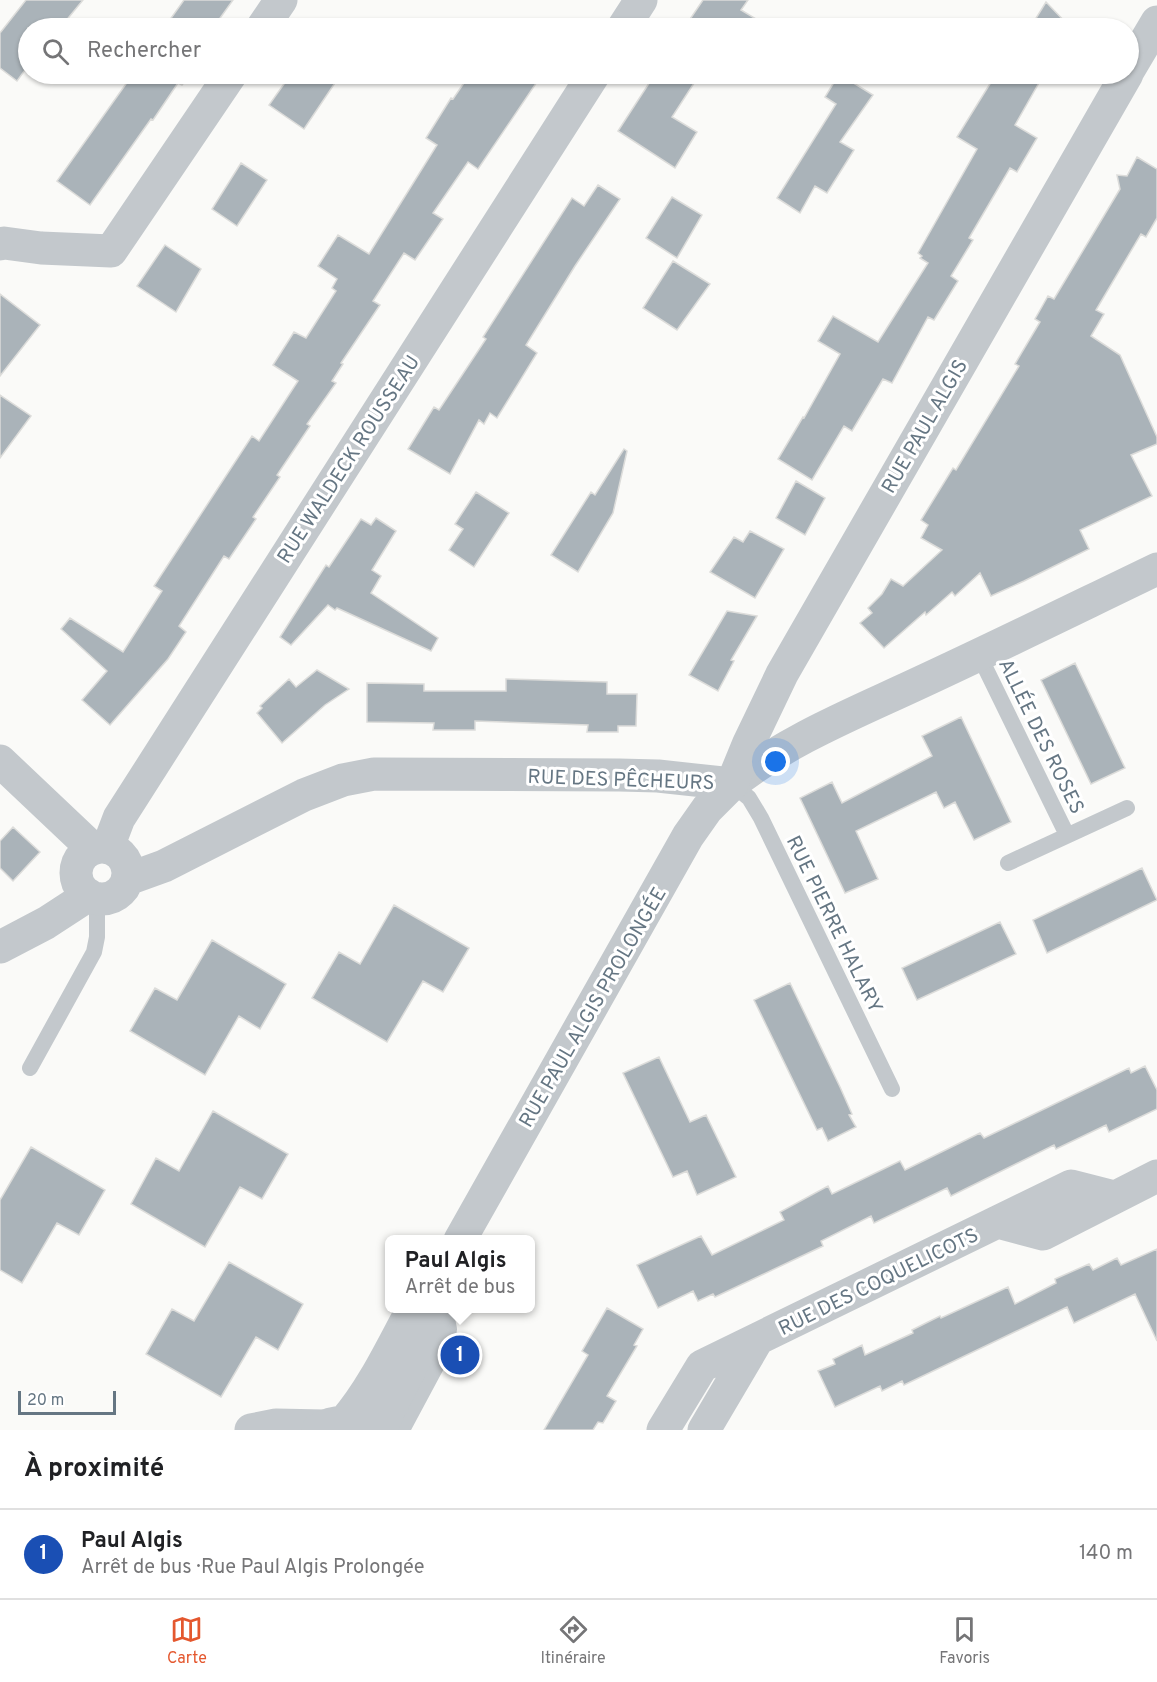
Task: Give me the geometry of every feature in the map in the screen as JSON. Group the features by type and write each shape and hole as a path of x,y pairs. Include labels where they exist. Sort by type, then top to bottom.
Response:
{"street":[{"path":"269,18 281,0"},
{"path":"629,18 641,0"},
{"name":"RUE PAUL ALGIS","path":"1139,53 1157,22"},
{"path":"0,244 111,251 224,84"},
{"name":"RUE WALDECK ROUSSEAU","path":"100,848 588,84"},
{"name":"RUE PAUL ALGIS","path":"732,784 747,745 782,674 1121,84"},
{"name":"RUE DES PÊCHEURS","path":"128,879 164,866 304,795 343,780 374,774 658,776 732,784 754,766 788,747 1157,569"},
{"path":"0,761 100,848 122,855 126,862 128,879 119,892 112,897 93,897 0,947"},
{"name":"RUE PAUL ALGIS PROLONGÉE","path":"464,1235 688,836 707,809 732,784"},
{"path":"93,897 78,883 76,875 80,859 100,848"},
{"name":"RUE DES COQUELICOTS","path":"663,1430 702,1366 1071,1186 1114,1197 1157,1176"},
{"path":"253,1430 276,1425 339,1427 356,1409 410,1313"},
{"path":"381,1430 435,1313"},
{"name":"RUE DES COQUELICOTS","path":"704,1430 757,1340"}],"lane":[{"name":"ALLÉE DES ROSES","path":"979,655 1067,835"},
{"name":"RUE PIERRE HALARY","path":"732,784 749,798 761,818 892,1089"},
{"name":"ALLÉE DES ROSES","path":"1008,863 1127,808"},
{"path":"30,1068 93,952 97,937 93,897"},
{"path":"402,1430 447,1346 449,1329 446,1313"}],"building":[{"path":"26,0 83,0 68,18 18,18 17,81 0,68 0,33"},
{"path":"184,0 233,0 220,18 171,18"},
{"path":"703,0 748,0 741,10 754,18 691,18"},
{"path":"1046,2 1061,18 1036,18"},
{"path":"126,84 177,84 90,205 57,181"},
{"path":"284,84 334,84 304,129 269,105"},
{"path":"463,84 536,84 478,169 468,162 433,213 443,219 415,260 404,253 373,301 380,305 341,363 343,364 332,381 336,383 307,424 310,426 277,475 280,477 253,517 256,519 229,559 224,556 179,626 186,632 168,659 110,725 82,700 107,671 61,629 70,618 123,652 162,591 154,586 252,436 259,441 298,381 273,365 294,332 306,338 336,291 332,288 337,279 318,266 338,235 369,254 437,145 426,138 451,98 453,99"},
{"path":"649,84 693,84 672,117 697,132 675,168 618,131"},
{"path":"833,84 855,84 873,95 840,142 854,150 827,193 815,186 800,213 777,198 836,104 825,97"},
{"path":"990,84 1038,84 1015,125 1037,138 1017,172 1010,168 969,238 973,240 951,276 958,281 934,320 928,317 892,383 883,379 852,431 844,426 812,480 778,459 840,354 818,341 833,316 878,342 928,263 920,258 922,256 918,253 977,149 957,137"},
{"path":"1137,157 1157,169 1157,218 1146,237 1141,234 1096,310 1104,314 1091,336 1120,355 1157,437 1157,444 1131,455 1152,496 1080,530 1089,549 991,596 980,573 955,596 952,592 926,615 925,612 884,648 860,623 872,613 868,608 882,594 891,579 903,586 942,550 921,538 928,525 921,520 953,468 956,470 1019,366 1015,364 1040,322 1035,319 1048,296 1054,299 1120,189 1117,175 1127,176"},
{"path":"241,163 267,180 237,226 212,209"},
{"path":"598,185 620,199 526,345 537,353 497,418 490,413 484,424 479,420 450,474 408,449 434,407 439,410 486,339 483,337 572,198 584,206"},
{"path":"672,197 702,215 677,258 646,238"},
{"path":"165,245 201,269 176,312 137,286"},
{"path":"673,261 710,284 677,330 643,308"},
{"path":"0,294 40,325 0,376"},
{"path":"0,395 31,416 0,458"},
{"path":"624,449 627,451 613,513 578,572 551,555 591,492 595,495"},
{"path":"796,481 825,498 805,535 776,518"},
{"path":"476,492 509,513 474,567 449,550 463,529 455,524"},
{"path":"376,518 396,531 372,570 381,576 371,593 438,638 431,651 328,605 291,645 280,637 326,565 329,567 361,519 371,525"},
{"path":"750,531 784,549 755,598 710,572 734,537 743,542"},
{"path":"727,611 757,616 731,660 734,661 718,691 689,675"},
{"path":"1075,663 1125,768 1091,784 1041,680"},
{"path":"317,670 349,689 325,705 282,743 257,713 262,708 260,706 289,679 296,687"},
{"path":"506,679 607,682 607,694 637,694 636,726 618,726 618,732 587,732 588,725 475,721 475,730 433,730 434,723 367,722 367,683 424,684 424,691 506,691"},
{"path":"961,717 1011,822 974,840 955,802 944,808 936,792 856,831 878,879 845,893 800,798 832,782 842,803 932,756 922,736"},
{"path":"13,827 40,852 13,881 0,868 0,841"},
{"path":"1142,868 1157,900 1047,953 1033,920"},
{"path":"394,905 469,948 443,992 423,981 387,1042 312,998 339,952 360,964"},
{"path":"1000,922 1016,954 917,1000 902,968"},
{"path":"212,940 286,984 260,1029 239,1016 205,1075 130,1031 155,988 177,1000"},
{"path":"790,983 840,1087 852,1114 849,1115 856,1127 828,1141 822,1128 817,1130 754,1000"},
{"path":"659,1057 690,1122 706,1115 736,1177 697,1195 687,1171 673,1177 623,1073"},
{"path":"1145,1066 1157,1090 1157,1109 1109,1132 1106,1125 1056,1149 1054,1145 951,1196 947,1188 874,1223 871,1216 821,1241 823,1246 715,1297 713,1294 698,1301 693,1291 658,1308 637,1265 701,1236 712,1255 784,1220 780,1212 828,1186 832,1194 900,1161 905,1170 980,1133 984,1138 1129,1068 1131,1073"},
{"path":"213,1111 288,1154 262,1199 240,1187 205,1247 131,1204 156,1158 179,1171"},
{"path":"31,1147 105,1190 79,1235 57,1223 22,1283 0,1270 0,1200"},
{"path":"1157,1249 1157,1341 1135,1294 1074,1323 1067,1307 904,1385 902,1381 882,1391 880,1386 835,1407 818,1371 835,1364 833,1359 862,1345 865,1355 913,1333 912,1330 940,1316 941,1318 1008,1287 1015,1304 1056,1283 1055,1279 1089,1264 1093,1270 1117,1258 1121,1265"},
{"path":"229,1262 303,1304 278,1350 256,1337 221,1397 146,1354 172,1309 194,1321"},
{"path":"607,1308 643,1329 634,1345 637,1346 607,1396 616,1401 603,1423 598,1422 593,1430 544,1430 588,1355 582,1351"}],"place":[{"name":"Paul Algis","path":"460,1355"}]}
